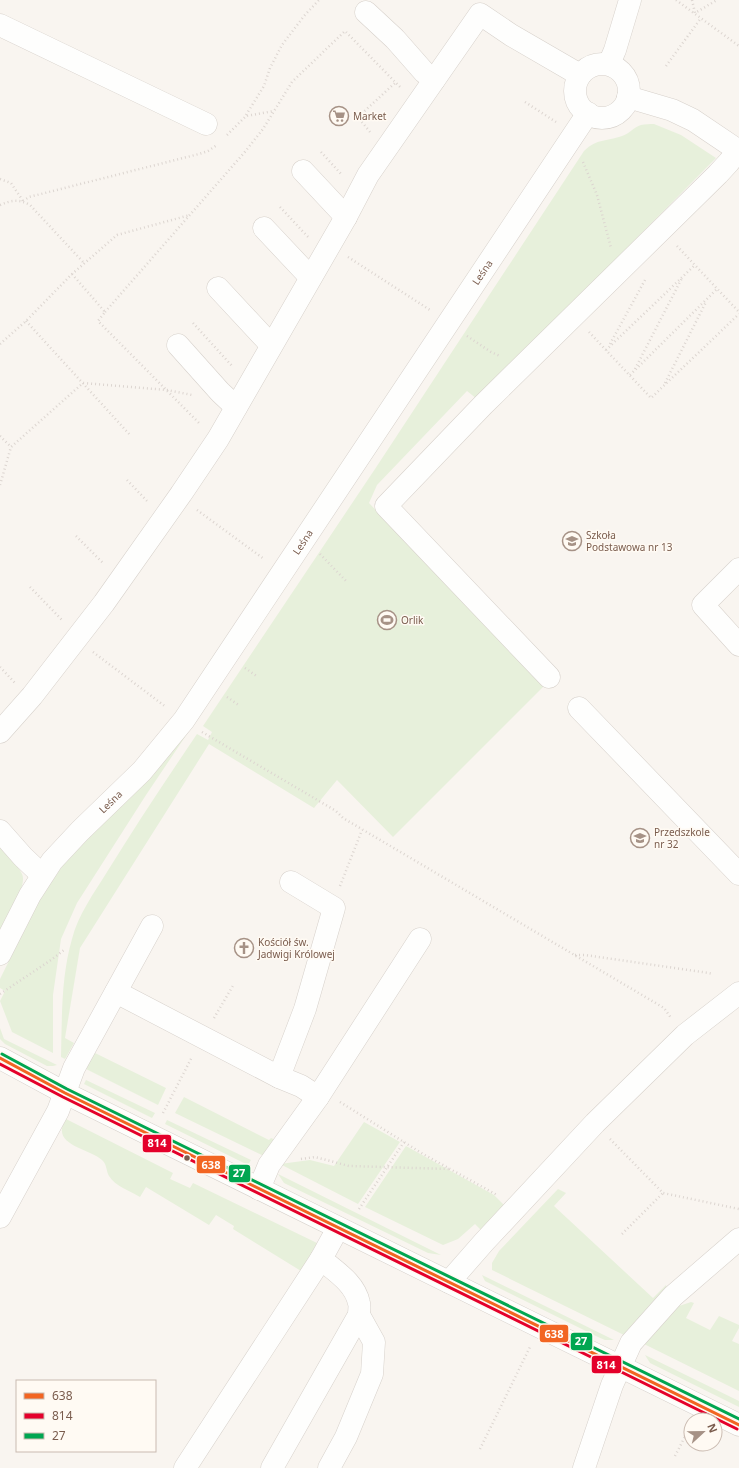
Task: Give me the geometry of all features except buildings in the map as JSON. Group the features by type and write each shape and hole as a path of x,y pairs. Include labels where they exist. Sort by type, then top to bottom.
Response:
{"street":[{"path":"609,64 615,50 630,0"},
{"path":"366,12 399,43 424,72 434,80"},
{"path":"0,732 32,696 120,581 218,439 310,277 346,217 368,175 480,14 511,35 580,75"},
{"path":"0,25 206,124"},
{"path":"598,64 609,64 619,69 626,77 629,87 628,97 623,108 616,113 609,116 598,117 588,113 580,106 576,96 576,85 580,75 588,68 598,64"},
{"path":"549,677 386,506 482,405 718,174 738,151 693,120 672,110 628,97"},
{"name":"Leśna","path":"0,954 19,915 42,875 71,840 142,770 184,720 588,113"},
{"path":"303,172 346,217"},
{"path":"264,228 310,277"},
{"path":"218,288 272,345"},
{"path":"178,345 220,392 236,407"},
{"path":"739,569 703,605 739,645"},
{"path":"579,708 739,874"},
{"path":"0,831 22,857 42,875"},
{"path":"278,1077 305,1009 334,908 291,882"},
{"path":"0,1217 58,1111 74,1068 152,926"},
{"path":"259,1188 269,1165 320,1094 420,939"},
{"path":"116,992 278,1077 320,1094"},
{"path":"449,1282 595,1123 685,1035 739,993"},
{"path":"0,1058 65,1093 739,1425"},
{"path":"185,1468 321,1259 338,1228"},
{"path":"584,1468 590,1447 630,1343 673,1296 739,1239"},
{"path":"272,1468 359,1315 360,1304 356,1293 347,1281 321,1259"},
{"path":"329,1468 346,1437 372,1374 374,1342 359,1315"}],"path":[{"path":"225,137 246,116 264,86 270,68 282,45 304,16 319,0"},
{"path":"676,0 739,46"},
{"path":"692,0 695,13"},
{"path":"695,13 717,0"},
{"path":"666,66 701,18"},
{"path":"218,439 200,423 98,321 244,153 263,129 292,82 349,28"},
{"path":"345,31 403,90"},
{"path":"373,135 358,117 395,83"},
{"path":"525,102 561,126"},
{"path":"246,116 274,110"},
{"path":"0,205 8,201 23,201 29,197 199,154 208,151 221,141"},
{"path":"321,152 345,178"},
{"path":"581,159 597,195 608,233 617,274"},
{"path":"0,179 11,183 23,201 30,205 84,263"},
{"path":"280,207 315,246 344,254 449,322 491,352 522,366"},
{"path":"0,344 26,321 72,274 117,235 190,215"},
{"path":"574,316 651,398 739,313 661,230"},
{"path":"606,350 648,274 636,255"},
{"path":"609,346 695,265"},
{"path":"72,274 105,312"},
{"path":"634,371 683,276"},
{"path":"630,375 717,289"},
{"path":"663,386 707,300"},
{"path":"26,321 131,436"},
{"path":"193,323 233,367"},
{"path":"0,485 11,447 83,383 167,390 196,396"},
{"path":"0,436 11,447"},
{"path":"127,480 150,504"},
{"path":"181,494 188,504 282,572"},
{"path":"76,536 87,549"},
{"path":"316,549 347,582"},
{"path":"30,588 78,635 96,655 170,710"},
{"path":"240,664 258,677"},
{"path":"0,667 14,683"},
{"path":"227,697 240,706"},
{"path":"196,728 336,811 343,818 362,830 664,1008 685,1035"},
{"path":"332,907 362,830"},
{"path":"0,994 64,950"},
{"path":"574,955 584,955 709,972 713,974"},
{"path":"320,1094 496,1194 515,1209"},
{"path":"595,1123 663,1193 739,1209"},
{"path":"359,1209 404,1142"},
{"path":"269,1165 314,1157 349,1166 451,1169"},
{"path":"622,1234 663,1193"},
{"path":"480,1449 532,1345"},
{"path":"675,1456 683,1440"}],"green space":[{"path":"644,124 654,124 681,135 716,158 477,399 467,391 377,485 369,503 544,686 393,837 337,780 314,808 209,744 80,948 65,1038 74,1043 65,1059 61,1057 64,983 68,953 75,930 87,904 129,837 197,734 208,740 212,732 203,726 375,469 584,151 598,142 625,135 638,126"},
{"path":"189,731 77,903 61,939 53,995 53,1053 12,1032 0,1001 5,991 0,988 0,979 40,898 66,861"},
{"path":"0,847 17,867 22,874 23,879 19,894 0,930"},
{"path":"0,1028 4,1039 57,1065 47,1066 5,1044 0,1039"},
{"path":"93,1052 166,1088 158,1105 80,1066"},
{"path":"86,1080 155,1113 152,1118 84,1084"},
{"path":"184,1097 269,1140 271,1138 278,1141 266,1157 175,1113"},
{"path":"66,1119 173,1173 170,1179 190,1188 193,1183 317,1243 301,1271 233,1229 234,1226 216,1215 209,1225 146,1187 140,1197 112,1180 108,1174 105,1163 102,1160 66,1140 63,1135 62,1128"},
{"path":"167,1120 251,1160 248,1165 165,1124"},
{"path":"364,1122 400,1142 358,1204 280,1164 310,1160 334,1166"},
{"path":"406,1146 494,1195 504,1205 481,1230 475,1224 458,1239 443,1245 365,1207"},
{"path":"278,1174 441,1255 428,1253 284,1183"},
{"path":"558,1189 566,1193 554,1206 653,1298 666,1285 667,1289 624,1335 492,1270 492,1263 499,1251"},
{"path":"482,1275 614,1340 605,1340 598,1337 485,1281"},
{"path":"691,1302 694,1303 686,1318 710,1330 719,1316 739,1325 739,1328 732,1341 739,1344 739,1391 644,1344 676,1307"},
{"path":"645,1355 739,1401 739,1407 650,1363"}],"transit line":[{"name":"27","path":"2,1054 67,1089 739,1419"},
{"name":"638","path":"0,1058 65,1093 739,1425"},
{"name":"814","path":"0,1064 63,1097 737,1429"}],"place":[{"name":"Market","path":"339,116"},
{"name":"Szkoła Podstawowa nr 13","path":"572,541"},
{"name":"Orlik","path":"387,620"},
{"name":"Przedszkole nr 32","path":"640,838"},
{"name":"Kościół św. Jadwigi Królowej","path":"244,948"}]}
